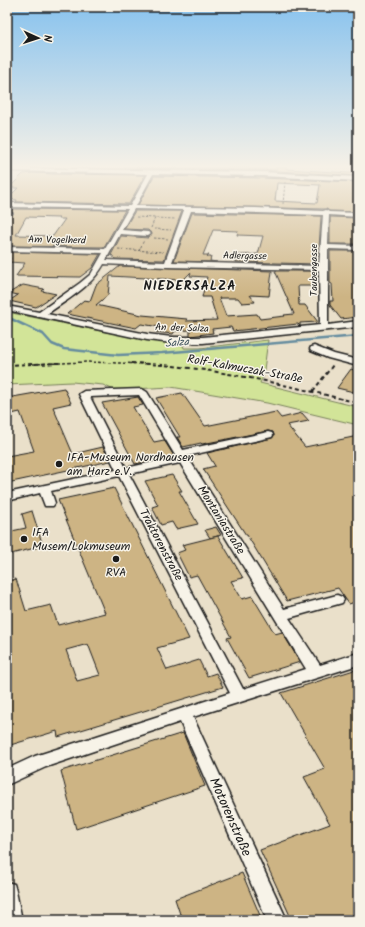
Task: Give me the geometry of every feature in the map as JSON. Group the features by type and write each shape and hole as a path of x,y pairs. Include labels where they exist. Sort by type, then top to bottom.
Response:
{"street":[{"path":"40,315 94,276 130,210"},
{"path":"168,265 188,210"},
{"path":"247,210 326,212 358,215"},
{"name":"Taubengasse","path":"324,327 323,247 326,212"},
{"path":"118,232 150,234"},
{"path":"323,247 358,248"},
{"name":"Am Vogelherd","path":"7,249 108,250"},
{"name":"Adlergasse","path":"101,262 323,268"},
{"name":"An der Salza","path":"7,308 147,337 172,340 209,340 358,324"},
{"path":"314,349 358,363"},
{"name":"Montaniastraße","path":"84,394 142,392 316,672"},
{"name":"Traktorenstraße","path":"84,394 122,472 239,696"},
{"path":"7,496 122,472 268,435"},
{"path":"44,489 49,503"},
{"path":"281,615 337,600"},
{"path":"7,778 41,761 239,696 358,659"},
{"name":"Motorenstraße","path":"184,714 277,920"},
{"path":"7,890 12,920"}],"path":[{"path":"126,217 184,220"},
{"path":"150,234 180,230"},
{"path":"150,234 177,240"},
{"path":"108,250 172,252"},
{"path":"313,391 339,358"},
{"name":"Rolf-Kalmuczak-Straße","path":"7,365 53,362 109,362 167,365 270,380 358,403"}],"green space":[{"path":"7,312 116,334 183,345 184,348 200,348 268,340 263,377 260,383 358,407 358,425 267,403 171,387 114,390 103,385 72,382 7,385"}],"building":[{"path":"125,210 104,247 7,246 7,220 14,213 7,211","holes":["26,217 59,218 58,219 65,219 53,236 16,235"]},
{"path":"328,210 358,210 358,212"},
{"path":"135,211 182,211 164,260 115,259 112,255 110,257 121,236 148,238 152,234 148,230 124,229"},
{"path":"192,213 321,216 318,264 236,262 237,255 258,254 263,236 237,235 238,231 213,230 203,255 209,255 207,257 211,257 210,261 217,262 174,261"},
{"path":"330,217 358,218 358,244 330,244"},
{"path":"330,251 358,251 358,317 341,319 330,305 330,301 333,301 332,284 330,283"},
{"path":"7,252 100,254 92,268 80,277 16,276 25,263 8,262 11,258 7,258"},
{"path":"120,266 272,271 269,296 250,295 255,302 242,303 238,298 219,298 226,316 257,314 260,319 294,314 275,271 318,271 318,283 313,282 313,286 298,286 299,305 305,305 318,322 300,323 300,326 298,324 233,331 231,327 212,329 213,333 190,336 190,330 175,331 173,334 156,332 160,327 141,324 136,328 67,314 84,300 90,301 96,285","holes":["191,272 190,276 207,277 202,297 210,297 217,320 186,321 187,319 142,315 96,305 108,295 110,276 183,280"]},
{"path":"23,285 44,289 42,291 56,294 36,307 9,301 18,295 9,293"},
{"path":"351,369 358,371 358,393 337,388"},
{"path":"64,388 71,403 53,407 73,454 103,447 110,461 7,483 7,456 34,451 20,412 7,415 7,398"},
{"path":"182,393 205,426 276,412 281,418 302,413 309,421 287,425 305,447 358,436 358,601 349,604 338,588 287,601 247,535 203,469 215,466 207,453 272,438 274,436 273,432 268,431 183,447 177,437 180,437 156,398"},
{"path":"138,397 143,405 133,407 154,442 164,440 174,456 135,464 102,403"},
{"path":"172,475 182,491 179,491 198,524 176,529 172,522 161,525 152,507 158,505 145,481"},
{"path":"114,488 189,639 157,648 167,670 199,660 207,676 216,673 223,687 58,737 57,731 7,746 7,581 16,579 26,611 51,605 58,625 105,613 58,500","holes":["88,644 100,675 77,681 66,650"]},
{"name":"IFA Musem/Lokmuseum","path":"32,511 43,546 7,555 7,532 26,528 22,514"},
{"path":"216,527 221,535 210,538 205,530"},
{"path":"218,536 243,578 231,581 242,599 252,596 275,634 282,632 300,662 249,678 227,638 231,637 197,575 189,577 177,553 185,550 182,545"},
{"path":"354,670 358,676 358,920 292,920 260,850 330,824 304,777 325,769 281,693"},
{"path":"183,733 205,786 76,829 61,771"},
{"path":"242,873 262,920 182,920 175,899"}],"waterway":[{"name":"Salza","path":"7,317 43,334 52,344 64,349 118,355 162,353 358,336"}],"place":[{"name":"IFA-Museum Nordhausen am Harz e.V.","path":"59,464"},
{"name":"IFA Musem/Lokmuseum","path":"24,539"},
{"name":"RVA","path":"116,559"}],"district":[{"name":"NIEDERSALZA","path":"190,286"}]}
